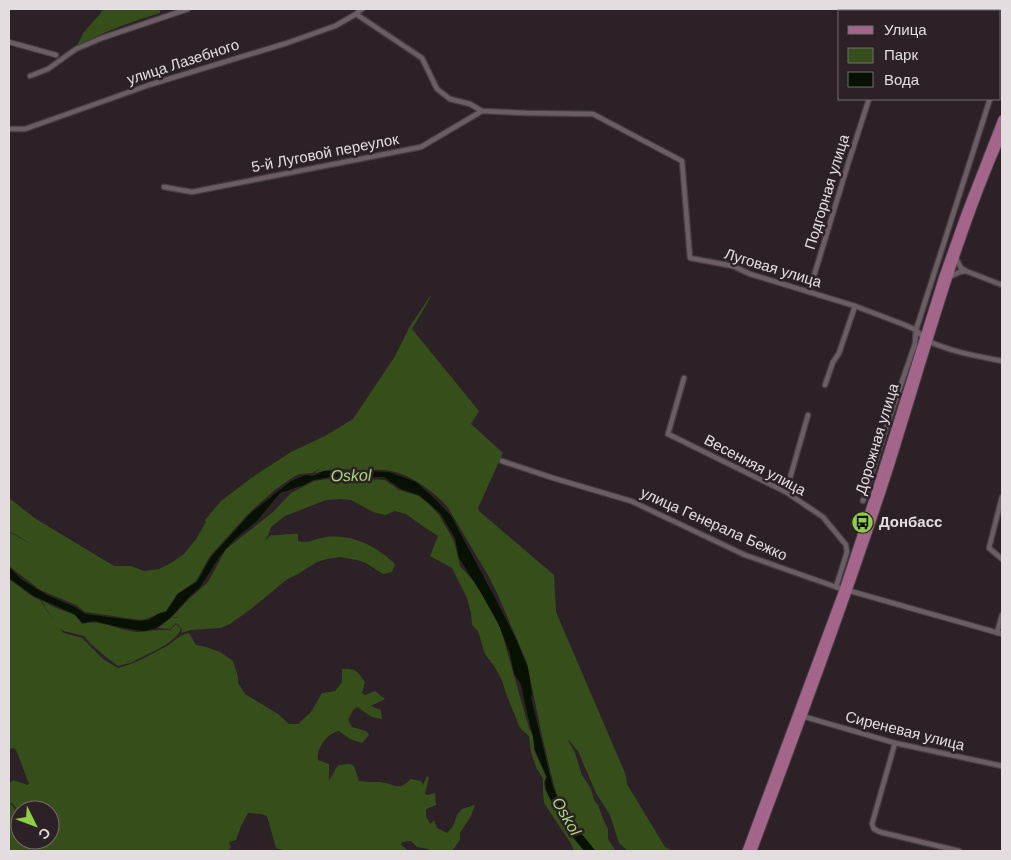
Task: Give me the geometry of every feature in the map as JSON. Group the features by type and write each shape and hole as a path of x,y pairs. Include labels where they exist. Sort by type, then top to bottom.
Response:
{"main road":[{"name":"Дорожная улица","path":"753,851 875,493 965,214 1002,119"},
{"name":"Дорожная улица","path":"926,339 1002,135"},
{"name":"Дорожная улица","path":"746,851 800,715"}],"street":[{"path":"30,76 48,69 76,49 102,38 188,9"},
{"name":"улица Лазебного","path":"9,128 25,129 150,84 295,40 335,26 362,9"},
{"name":"Луговая улица","path":"356,14 422,58 438,89 450,98 470,104 482,111 526,114 593,114 682,161 690,258 733,266 750,274 855,306 906,324 942,348 1002,361"},
{"path":"9,42 56,54"},
{"name":"Подгорная улица","path":"809,292 869,100"},
{"name":"Дорожная улица","path":"863,501 990,100"},
{"name":"5-й Луговой переулок","path":"164,187 192,192 421,147 482,111"},
{"path":"956,258 960,268 966,272 1002,285"},
{"path":"949,277 960,272 966,272"},
{"path":"825,384 833,362 839,353 855,306"},
{"name":"Весенняя улица","path":"684,378 668,434 786,492 823,517 846,545 847,552 842,589"},
{"path":"786,492 808,415"},
{"name":"улица Генерала Бежко","path":"502,461 631,501 746,555 842,589 1000,634"},
{"path":"1002,497 989,548 1002,559"},
{"path":"1000,634 1002,615"},
{"name":"Сиреневая улица","path":"800,715 894,743 1002,766"},
{"path":"894,743 872,824 874,830 959,851"}],"green space":[{"path":"103,9 160,9 160,13 111,30 76,47 84,32"},
{"path":"431,295 412,329 479,411 471,424 503,453 478,508 479,511 554,575 556,612 625,773 627,784 665,847 673,851 628,851 619,843 610,815 596,793 578,751 567,738 575,753 582,775 591,789 594,800 608,829 608,839 616,851 592,851 571,825 554,786 527,663 498,595 447,506 428,489 406,476 391,471 336,469 313,474 321,468 312,473 295,476 276,489 249,513 210,556 196,581 177,594 166,611 140,620 85,612 76,605 40,590 9,566 9,532 35,546 9,531 9,498 36,519 114,566 131,566 144,571 159,569 171,563 184,554 196,539 206,522 205,520 221,501 254,476 291,452 325,436 353,419 395,356 410,326"},
{"path":"340,478 385,480 399,490 419,496 439,515 454,541 460,566 479,587 501,630 529,728 533,736 534,750 546,777 544,782 545,789 565,823 587,851 574,851 544,803 543,779 536,767 531,752 529,736 520,728 502,680 485,654 478,631 472,625 467,598 452,568 430,556 438,536 406,514 395,511 385,515 373,512 351,500 326,500 285,516 271,527 265,539 268,537 261,544 271,535 298,534 298,541 304,542 321,538 342,537 361,542 379,551 395,564 392,572 383,574 366,563 357,560 340,557 327,559 317,562 286,580 251,609 221,628 191,630 181,633 182,629 176,623 170,629 158,628 208,582 226,549 273,512 291,493 314,481"},
{"path":"9,579 40,600 55,623 41,600 75,615 82,624 96,623 138,632 170,630 176,624 181,629 172,640 131,663 126,662 130,663 118,666 84,636 59,628 64,633 82,638 104,660 118,668 142,659 189,633 196,645 220,652 233,661 238,683 245,694 278,714 289,724 298,724 311,712 322,693 335,691 342,682 342,669 356,671 365,682 362,693 365,695 375,691 385,699 371,706 381,710 382,719 372,717 357,707 353,710 348,720 352,727 366,731 369,735 362,743 350,739 339,731 330,735 323,742 318,760 329,764 329,781 339,765 350,764 354,766 359,781 380,782 400,786 411,779 421,781 423,785 427,776 429,778 425,793 427,795 435,793 436,805 426,809 426,816 430,824 434,820 437,828 447,833 462,809 475,805 471,816 460,833 460,840 452,851 430,851 417,847 411,841 402,842 401,845 409,851 286,851 276,848 267,816 248,813 236,840 229,842 231,847 228,851 33,851 60,850 60,800 10,800 9,804 9,784 13,780 29,784 17,752 14,748 9,749"},
{"path":"9,805 10,850 31,851 9,851"}],"water":[{"path":"324,471 389,472 416,482 451,516 516,639 528,668 531,698 552,784 565,819 554,805 546,788 545,782 547,777 535,750 521,684 514,674 510,653 498,623 459,558 455,538 440,513 419,495 401,489 384,477 330,477 313,480 280,493 257,521 235,539 220,556 200,587 170,618 156,628 145,631 95,621 83,623 74,614 34,596 9,578 9,567 22,580 85,614 139,621 149,620 158,614 166,612 178,594 197,582 211,557 251,513 291,481 306,475 313,476"}],"waterway":[{"name":"Oskol","path":"559,806 566,822 590,851"}],"place":[{"name":"Донбасс","path":"863,522"}]}
